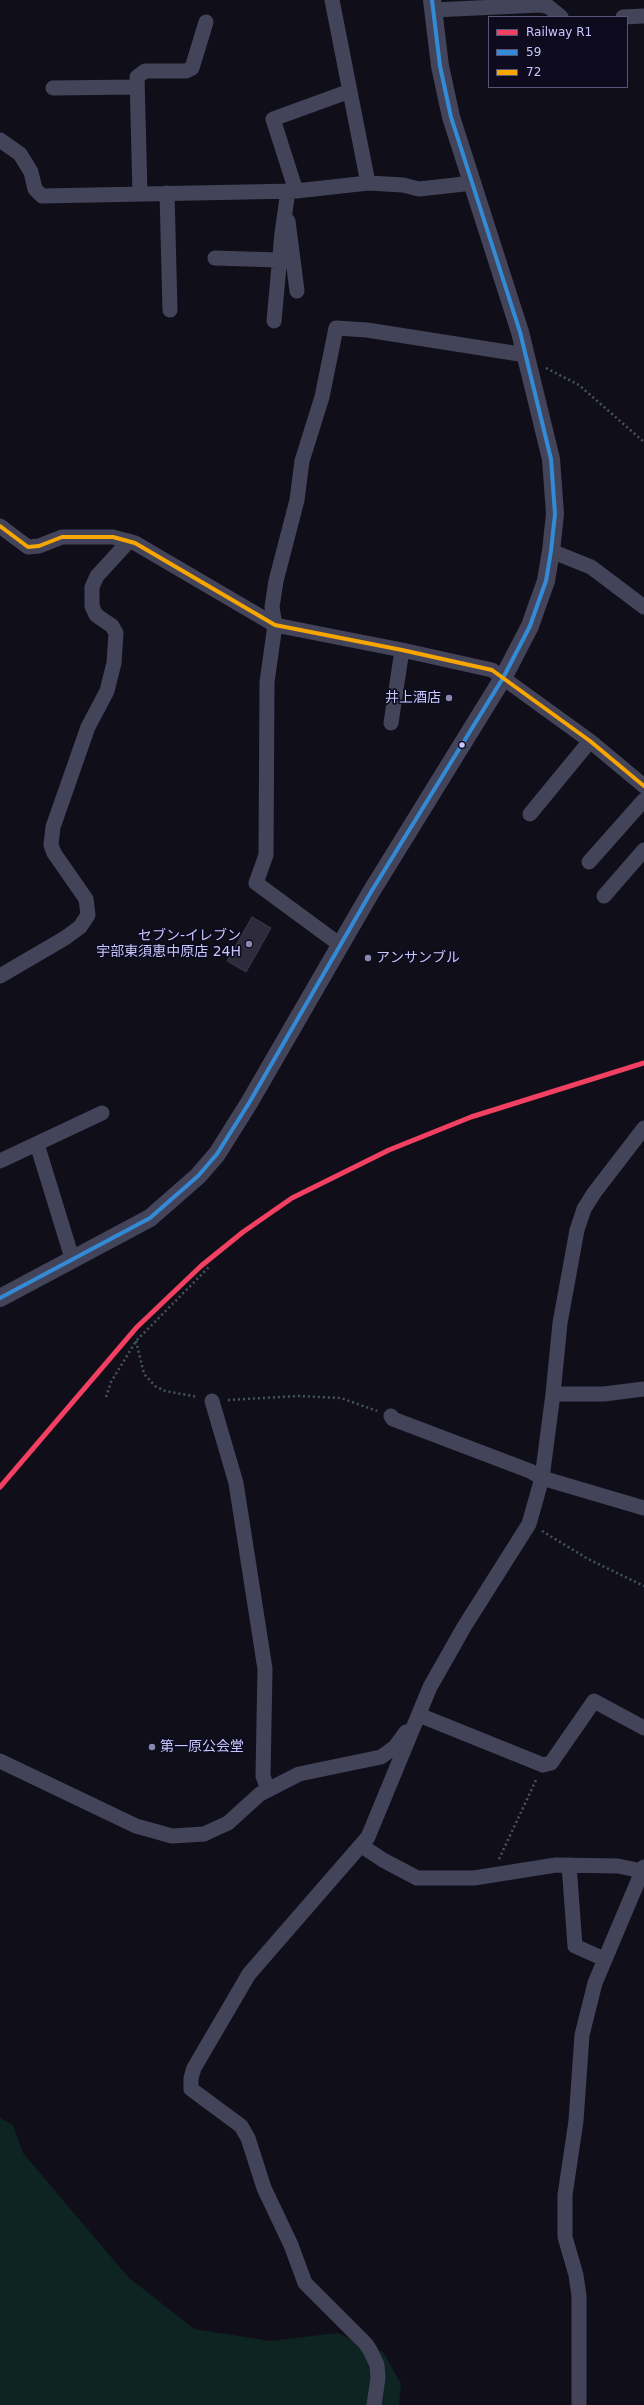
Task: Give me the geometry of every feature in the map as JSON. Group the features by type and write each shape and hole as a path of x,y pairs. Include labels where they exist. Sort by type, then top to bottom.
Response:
{"street":[{"path":"332,0 368,183"},
{"path":"0,1298 72,1258 115,1238 150,1218 198,1176 217,1154 339,944 503,678 530,626 546,581 552,551 555,514 554,486 544,425 527,360 473,183 451,117 444,88 432,5 540,5 548,7 560,16"},
{"path":"628,17 644,16"},
{"path":"140,194 136,87 137,77 145,72 186,71 192,68 206,22"},
{"path":"53,88 136,87"},
{"path":"274,321 285,206 292,191 273,118 350,91"},
{"path":"0,140 20,154 31,172 35,189 42,196 292,191 368,183 403,184 419,189 473,183"},
{"path":"167,193 170,310"},
{"path":"285,206 291,235 296,291"},
{"path":"215,258 279,260"},
{"path":"339,944 256,883 266,855 267,682 275,625 272,607 276,581 297,500 302,461 322,397 336,328 367,330 527,360"},
{"path":"0,526 28,547 39,546 62,537 113,537 129,541 135,543 240,607 275,625 402,650 492,670 590,741 644,786"},
{"path":"0,976 65,938 80,927 88,915 86,899 54,853 51,845 53,833 88,727 107,691 114,662 116,633 112,626 96,615 92,606 92,587 97,576 129,541"},
{"path":"552,551 591,567 644,607"},
{"path":"391,723 402,650"},
{"path":"530,814 590,741"},
{"path":"589,862 644,800"},
{"path":"604,896 644,850"},
{"path":"0,1161 102,1113"},
{"path":"374,2405 378,2378 377,2365 371,2352 366,2344 305,2283 291,2245 264,2188 248,2138 241,2126 191,2089 191,2078 194,2068 249,1974 362,1846 368,1837 430,1687 464,1627 529,1524 542,1478 553,1394 560,1323 568,1271 584,1209 644,1128"},
{"path":"37,1144 72,1258"},
{"path":"553,1394 604,1394 644,1389"},
{"path":"212,1401 236,1483 265,1668 263,1776 268,1790"},
{"path":"391,1416 393,1419 530,1471 542,1478 644,1508"},
{"path":"419,1715 543,1765 551,1763 594,1701 644,1728"},
{"path":"0,1761 136,1826 172,1836 204,1834 228,1823 268,1790 299,1774 381,1757 395,1747 419,1715"},
{"path":"362,1846 383,1860 417,1878 474,1878 569,1865 618,1866 643,1869 595,1983 582,2035 576,2121 565,2196 565,2237 576,2275 579,2296 580,2405"},
{"path":"569,1865 575,1946 604,1959"}],"path":[{"path":"527,360 579,385 644,442"},
{"path":"106,1397 110,1382 136,1341 209,1267"},
{"path":"136,1341 144,1374 155,1386 165,1391 212,1401 298,1396 341,1398 391,1416"},
{"path":"529,1524 588,1559 644,1586"},
{"path":"495,1874 496,1864 543,1765"}],"green space":[{"path":"0,2118 13,2125 23,2153 128,2277 194,2329 270,2341 337,2333 383,2352 401,2384 399,2405 0,2405"}],"building":[{"name":"セブン-イレブン 宇部東須恵中原店 24H","path":"252,917 271,928 246,972 227,961"}],"rail line":[{"name":"R1","path":"0,1487 136,1328 201,1266 243,1232 292,1198 389,1150 471,1117 644,1063"}],"transit line":[{"name":"59","path":"0,1298 150,1218 198,1176 217,1154 249,1103 371,892 503,678 530,626 546,581 555,514 551,459 520,332 451,117 440,66 432,0"},
{"name":"72","path":"0,526 28,547 39,546 62,537 113,537 135,543 275,625 402,650 492,670 590,741 644,786"}],"place":[{"name":"井上酒店","path":"449,698"},
{"name":"セブン-イレブン 宇部東須恵中原店 24H","path":"249,944"},
{"name":"アンサンブル","path":"368,958"},
{"name":"第一原公会堂","path":"152,1747"}]}
